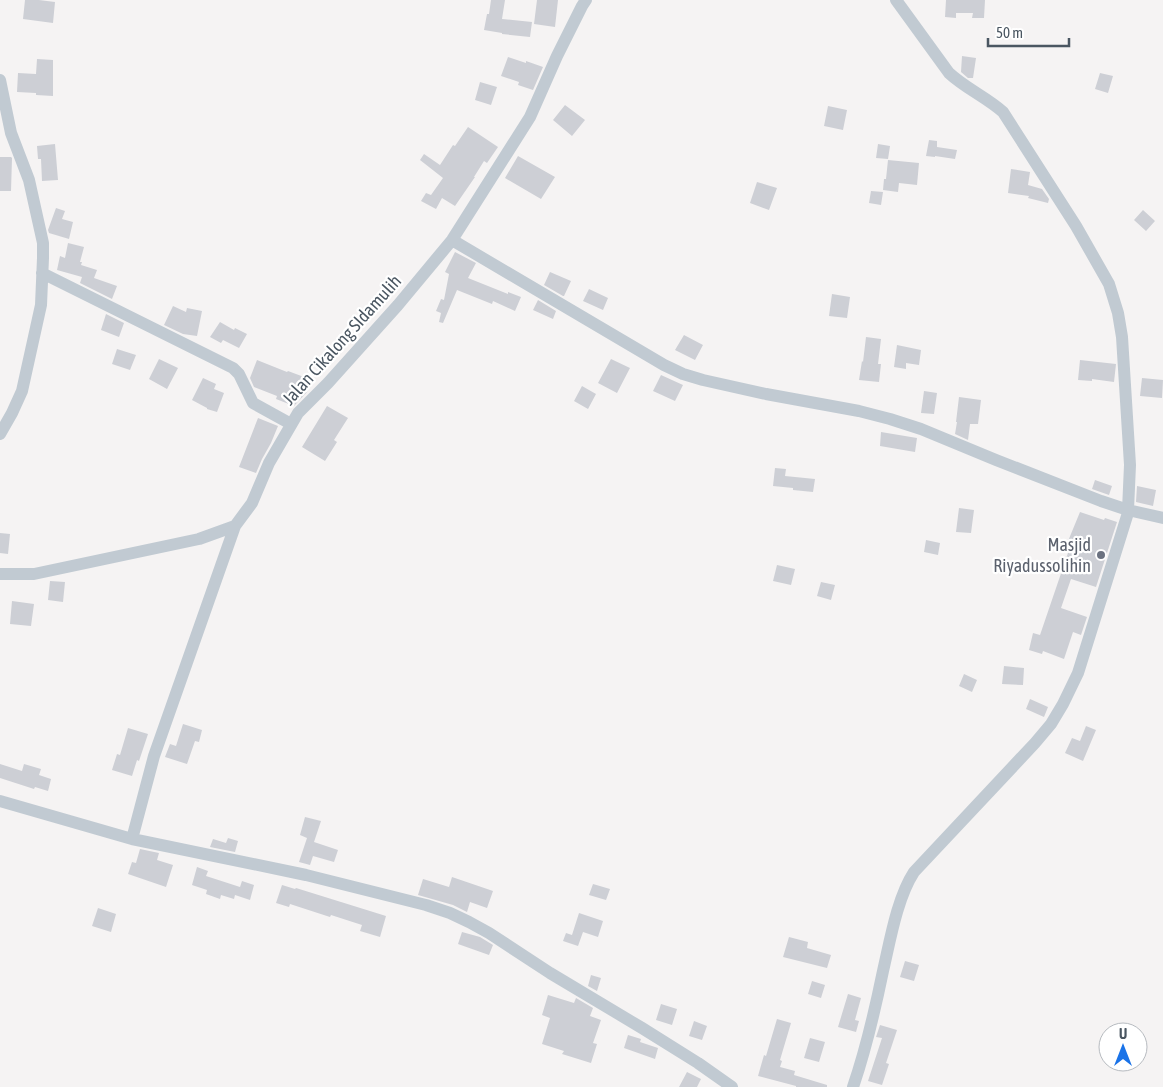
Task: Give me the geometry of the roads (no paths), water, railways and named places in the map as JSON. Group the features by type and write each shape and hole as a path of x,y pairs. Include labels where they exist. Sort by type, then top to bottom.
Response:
{"street":[{"name":"Jalan Cikalong SIdamulih","path":"132,838 154,756 235,526 252,503 269,463 298,413 328,383 398,305 452,240 530,117 557,56 586,0"},
{"path":"853,1087 870,1027 894,924 908,882 919,867 1051,724 1078,673 1128,510 1130,465 1122,337 1118,312 1109,284 1076,226 1003,112 994,104 959,83 896,0"},
{"path":"0,80 11,133 29,180 43,243 41,305 22,390 0,434"},
{"path":"452,240 682,374 766,394 859,411 890,419 1128,510 1163,518"},
{"path":"42,273 228,366 240,374 253,402 292,424"},
{"path":"0,574 34,574 199,539 235,526"},
{"path":"0,801 132,838 306,875 426,905 450,914 489,933 550,973 698,1063 732,1087"}],"place":[{"name":"Masjid Riyadussolihin","path":"1101,555"}]}
